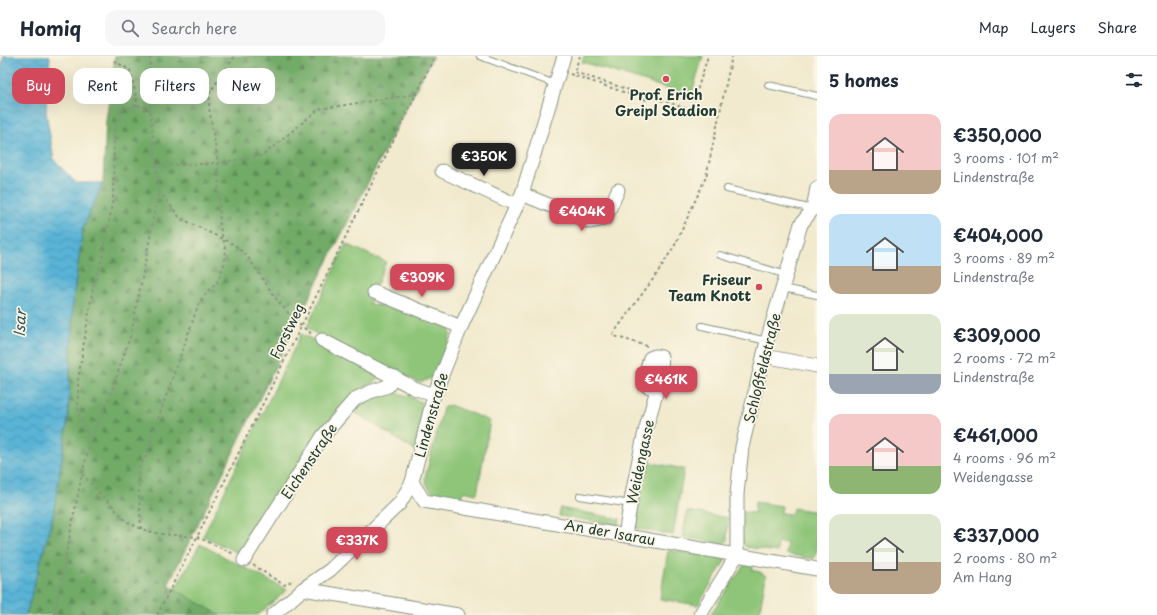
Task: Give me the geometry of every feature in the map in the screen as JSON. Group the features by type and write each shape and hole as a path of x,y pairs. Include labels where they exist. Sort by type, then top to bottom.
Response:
{"street":[{"name":"Lindenstraße","path":"273,615 303,588 330,570 400,503 412,482 434,396 461,327 520,200 564,56"},
{"path":"442,171 520,200 590,222 605,219 618,190"},
{"name":"Schloßfeldstraße","path":"737,555 737,494 742,448 767,341 801,224 815,209 817,188"},
{"path":"374,292 461,327"},
{"path":"322,340 434,396"},
{"name":"Weidengasse","path":"625,535 645,433 663,364 661,357 655,356"},
{"path":"764,356 817,366"},
{"name":"Eichenstraße","path":"244,560 323,436 355,399 388,386 395,377"},
{"path":"412,482 424,501"},
{"name":"An der Isarau","path":"400,503 424,501 817,569"},
{"path":"700,615 737,555"},
{"path":"303,588 458,615"}],"lane":[{"path":"480,56 555,84"},
{"path":"768,84 817,96"},
{"path":"727,189 815,209"},
{"path":"720,255 787,275"},
{"path":"783,288 817,294"},
{"path":"702,326 767,341"},
{"path":"580,496 630,504"}],"path":[{"path":"54,615 82,474 91,439 112,390 130,334 159,191 150,110 150,56"},
{"path":"141,529 138,476 140,466 149,451 153,433 199,303 208,291 217,283 224,264 226,250 220,227 218,163 209,107 210,92 235,56"},
{"name":"Forstweg","path":"157,615 198,537 435,56"},
{"path":"580,56 574,72 691,110 708,56"},
{"path":"655,356 648,346 614,336 613,334 656,275 675,245 706,177 732,56"},
{"path":"114,61 130,70 138,105"},
{"path":"559,71 648,100"},
{"path":"157,166 218,163 262,156 318,109 417,94"},
{"path":"91,439 78,413 78,380 93,287 104,252 113,198 114,129 124,109 138,105 150,110"},
{"path":"159,191 180,218 201,230 223,238 235,245 248,257 277,300 301,327 322,340"},
{"path":"82,474 126,521 141,529 160,534 198,537 244,560 284,585"}],"green space":[{"path":"115,56 433,56 313,290 168,585 220,615 26,615 53,515 68,419 73,298 83,228 103,183 108,104 132,104 132,68 113,68"},
{"name":"Prof. Erich Greipl Stadion","path":"584,56 703,56 691,96 582,62"},
{"path":"346,244 386,262 369,304 399,308 448,327 451,334 444,357 437,371 432,377 425,381 418,382 313,332 307,327"},
{"path":"301,334 378,371 380,377 376,381 355,392 313,440 240,554 203,536"},
{"path":"393,392 409,396 421,402 424,409 414,450 353,411 371,397"},
{"path":"450,405 490,421 477,494 463,491 461,499 443,496 433,492 427,484 425,478 443,408"},
{"path":"643,461 684,469 673,535 635,528 632,525"},
{"path":"755,502 782,506 781,513 792,514 793,508 817,512 817,551 813,559 786,554 787,543 778,542 777,552 746,547 742,543 743,512 754,513"},
{"path":"560,508 620,519 619,524 617,525 559,516"},
{"path":"687,511 728,518 727,541 723,544 683,537"},
{"path":"200,544 287,590 258,615 220,615 175,589"},
{"path":"668,550 726,559 698,605 660,599"},
{"path":"744,565 753,566 752,570 760,572 766,576 759,615 710,615"}],"water":[{"name":"Isar","path":"4,56 50,56 49,68 12,68 12,104 47,104 46,112 54,160 76,183 103,183 83,228 73,299 68,419 53,515 26,615 0,615 0,74"}],"place":[{"name":"Prof. Erich Greipl Stadion","path":"666,79"},
{"name":"Friseur Team Knott","path":"759,287"}]}
